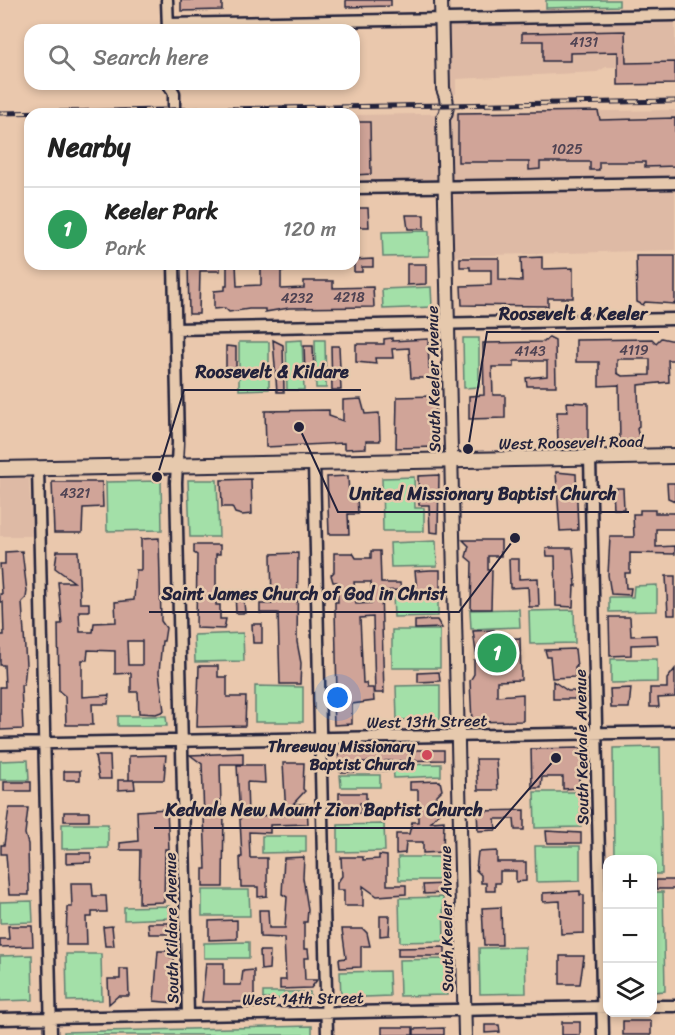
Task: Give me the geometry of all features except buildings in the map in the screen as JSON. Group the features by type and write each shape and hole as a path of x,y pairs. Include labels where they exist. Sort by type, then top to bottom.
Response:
{"main road":[{"name":"West Roosevelt Road","path":"0,469 675,456"}],"street":[{"path":"167,0 168,24"},
{"name":"South Keeler Avenue","path":"441,0 442,89 439,104 443,118 445,186 465,1035"},
{"path":"270,24 675,15"},
{"path":"167,90 167,108"},
{"path":"173,90 174,108"},
{"path":"360,188 675,183"},
{"name":"South Kildare Avenue","path":"174,270 188,1015"},
{"path":"175,329 675,319"},
{"name":"South Kedvale Avenue","path":"590,458 604,963"},
{"path":"314,463 327,1035"},
{"path":"38,468 51,1035"},
{"name":"West 13th Street","path":"0,744 675,732"},
{"path":"657,1006 675,1005"},
{"name":"West 14th Street","path":"0,1019 603,1007"},
{"name":"South Kedvale Avenue","path":"603,1035 604,1017"}],"shaded area":[{"path":"675,21 675,85 617,86 617,67 606,67 597,72 456,79 456,94 447,94 445,24"},
{"path":"675,110 675,250 452,256 450,179 360,181 360,115"},
{"path":"0,478 29,478 32,536 0,536"}],"green space":[{"path":"546,0 619,0 619,6 546,8"},
{"path":"429,231 429,256 383,257 382,232"},
{"path":"431,287 432,307 383,309 382,289"},
{"path":"463,338 479,338 479,387 464,388"},
{"path":"302,340 304,390 287,390 286,341"},
{"path":"315,340 325,340 326,388 316,388"},
{"path":"239,342 269,342 269,389 239,390"},
{"path":"414,477 415,508 424,508 424,531 383,531 382,478"},
{"path":"188,480 217,480 219,537 190,537"},
{"path":"161,481 162,530 107,531 106,482"},
{"path":"436,541 437,566 391,567 390,543"},
{"path":"657,585 657,611 609,612 609,597 633,597 634,586"},
{"path":"438,592 438,616 394,617 393,594"},
{"path":"519,609 520,627 471,629 470,610"},
{"path":"574,610 575,643 530,644 529,611"},
{"path":"392,630 440,630 440,668 392,668"},
{"path":"243,633 244,661 195,662 194,635"},
{"path":"611,659 657,659 657,682 611,683"},
{"path":"440,685 440,719 397,720 396,686"},
{"path":"255,686 303,687 303,722 255,722"},
{"path":"118,716 166,716 167,726 118,726"},
{"path":"660,747 662,874 657,874 657,855 614,855 613,748"},
{"path":"28,760 29,780 0,780 0,761"},
{"path":"441,764 441,776 394,778 393,765"},
{"path":"340,775 380,775 380,787 341,787"},
{"path":"534,792 580,792 581,827 535,828"},
{"path":"62,824 108,824 108,848 62,849"},
{"path":"384,824 385,851 338,852 338,825"},
{"path":"262,836 306,836 306,852 262,853"},
{"path":"535,846 580,846 580,881 536,882"},
{"path":"398,857 444,857 444,880 399,880"},
{"path":"202,890 249,890 250,916 202,916"},
{"path":"657,892 663,892 665,991 657,992"},
{"path":"443,897 444,941 400,942 399,898"},
{"path":"32,901 33,922 0,923 0,902"},
{"path":"170,906 170,918 124,920 124,907"},
{"path":"249,942 249,958 204,958 204,943"},
{"path":"525,947 526,993 480,994 479,948"},
{"path":"66,954 101,954 102,1000 67,1001"},
{"path":"32,955 33,1000 0,1001 0,956"},
{"path":"446,959 447,995 400,996 399,960"},
{"path":"389,971 390,996 341,998 340,972"},
{"path":"263,992 310,992 310,998 263,999"},
{"path":"312,1026 312,1035 64,1035 64,1032"}],"railway":[{"path":"281,108 675,101"},
{"path":"0,113 24,113"}],"place":[{"name":"United Missionary Baptist Church","path":"299,427"},
{"name":"Roosevelt & Keeler","path":"468,449"},
{"name":"Roosevelt & Kildare","path":"157,477"},
{"name":"Saint James Church of God in Christ","path":"515,538"},
{"name":"Keeler Park","path":"497,653"},
{"name":"Threeway Missionary Baptist Church","path":"427,755"},
{"name":"Kedvale New Mount Zion Baptist Church","path":"556,758"}]}
